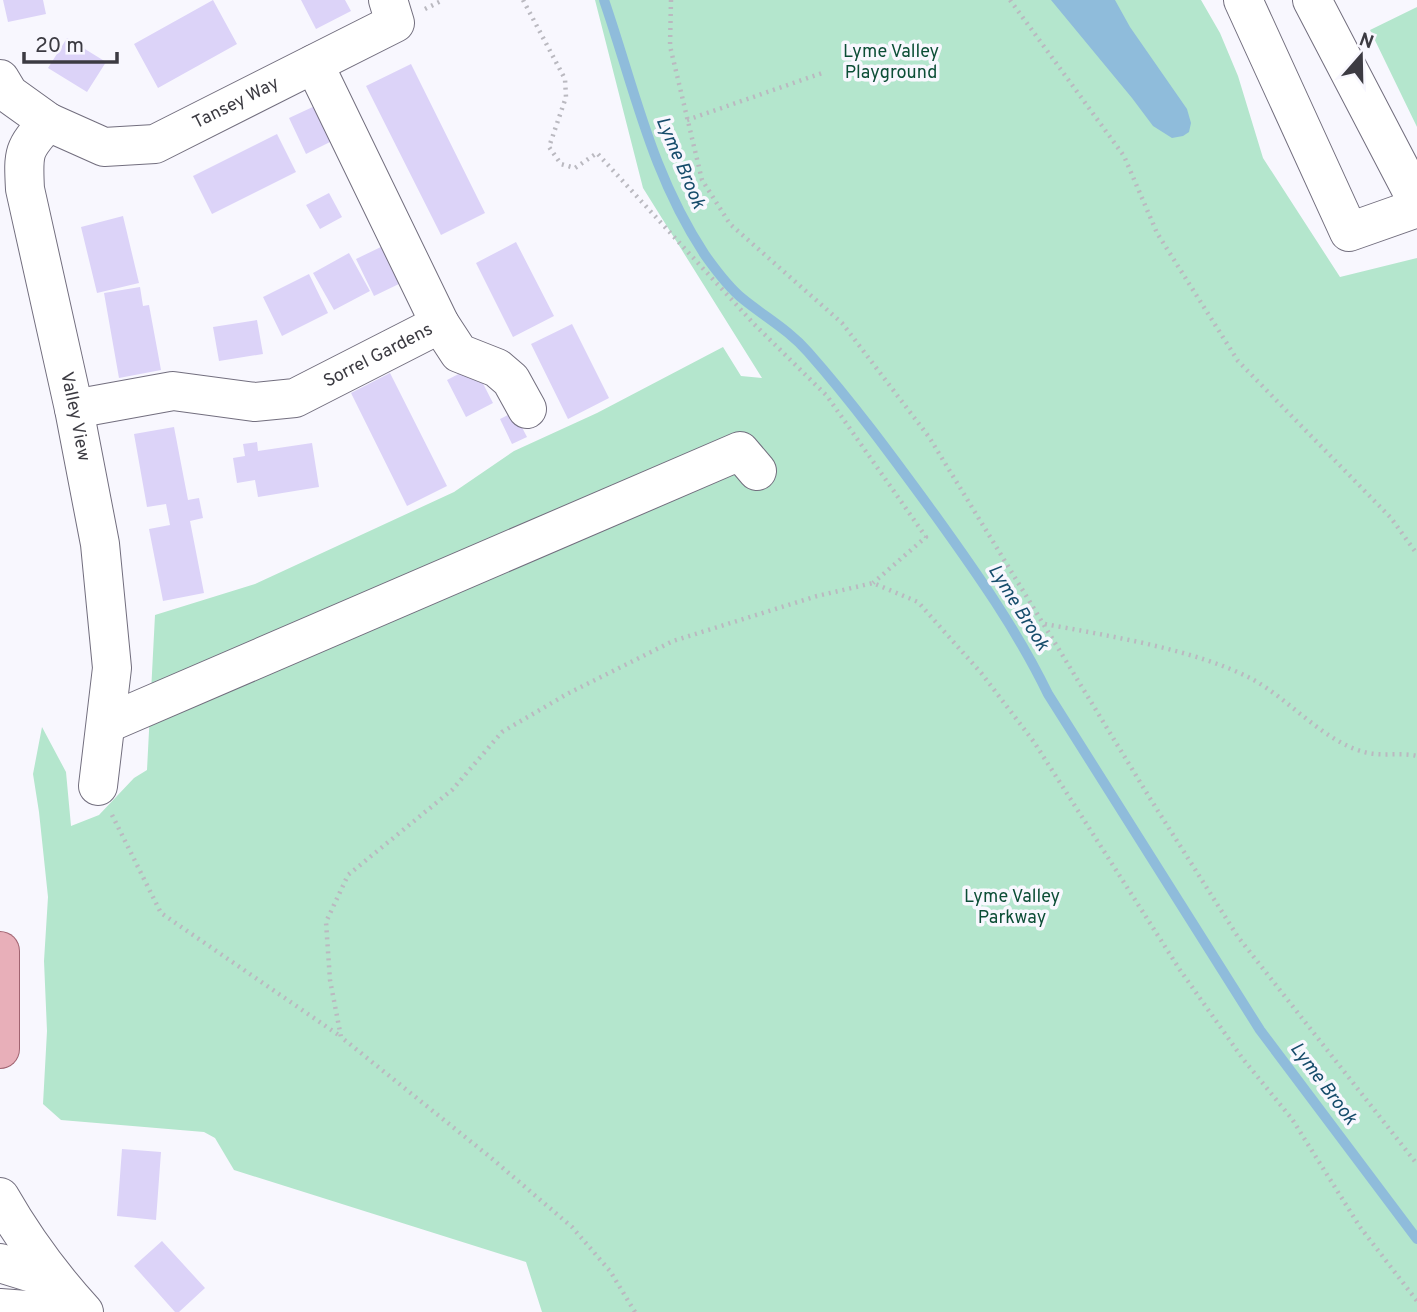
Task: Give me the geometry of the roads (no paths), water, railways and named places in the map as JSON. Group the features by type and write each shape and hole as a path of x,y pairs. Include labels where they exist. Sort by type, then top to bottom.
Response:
{"main road":[{"path":"0,951 0,1049"}],"street":[{"name":"Tansey Way","path":"48,122 104,147 155,144 395,23 388,0"},
{"path":"1244,0 1349,232 1417,208"},
{"path":"1312,0 1417,201"},
{"name":"Sorrel Gardens","path":"74,409 173,391 254,402 295,398 440,324 314,64"},
{"path":"0,79 9,94 48,122"},
{"name":"Valley View","path":"48,122 29,142 23,158 25,189 93,502 104,585 112,668 98,786"},
{"path":"440,324 460,353 497,368 511,380 527,409"},
{"path":"106,724 743,448"},
{"path":"0,1197 54,1296"},
{"path":"0,1263 84,1312"},
{"path":"0,1308 54,1296"}],"water":[{"path":"1051,0 1115,0 1130,27 1187,109 1191,123 1189,132 1172,138 1153,126"}],"waterway":[{"name":"Lyme Brook","path":"604,0 657,162 686,224 705,255 738,295 801,344 858,412 935,515 1009,624 1048,694 1260,1030 1417,1239"}],"park label":[{"name":"Lyme Valley Playground","path":"891,62"},
{"name":"Lyme Valley Parkway","path":"1012,907"}]}
